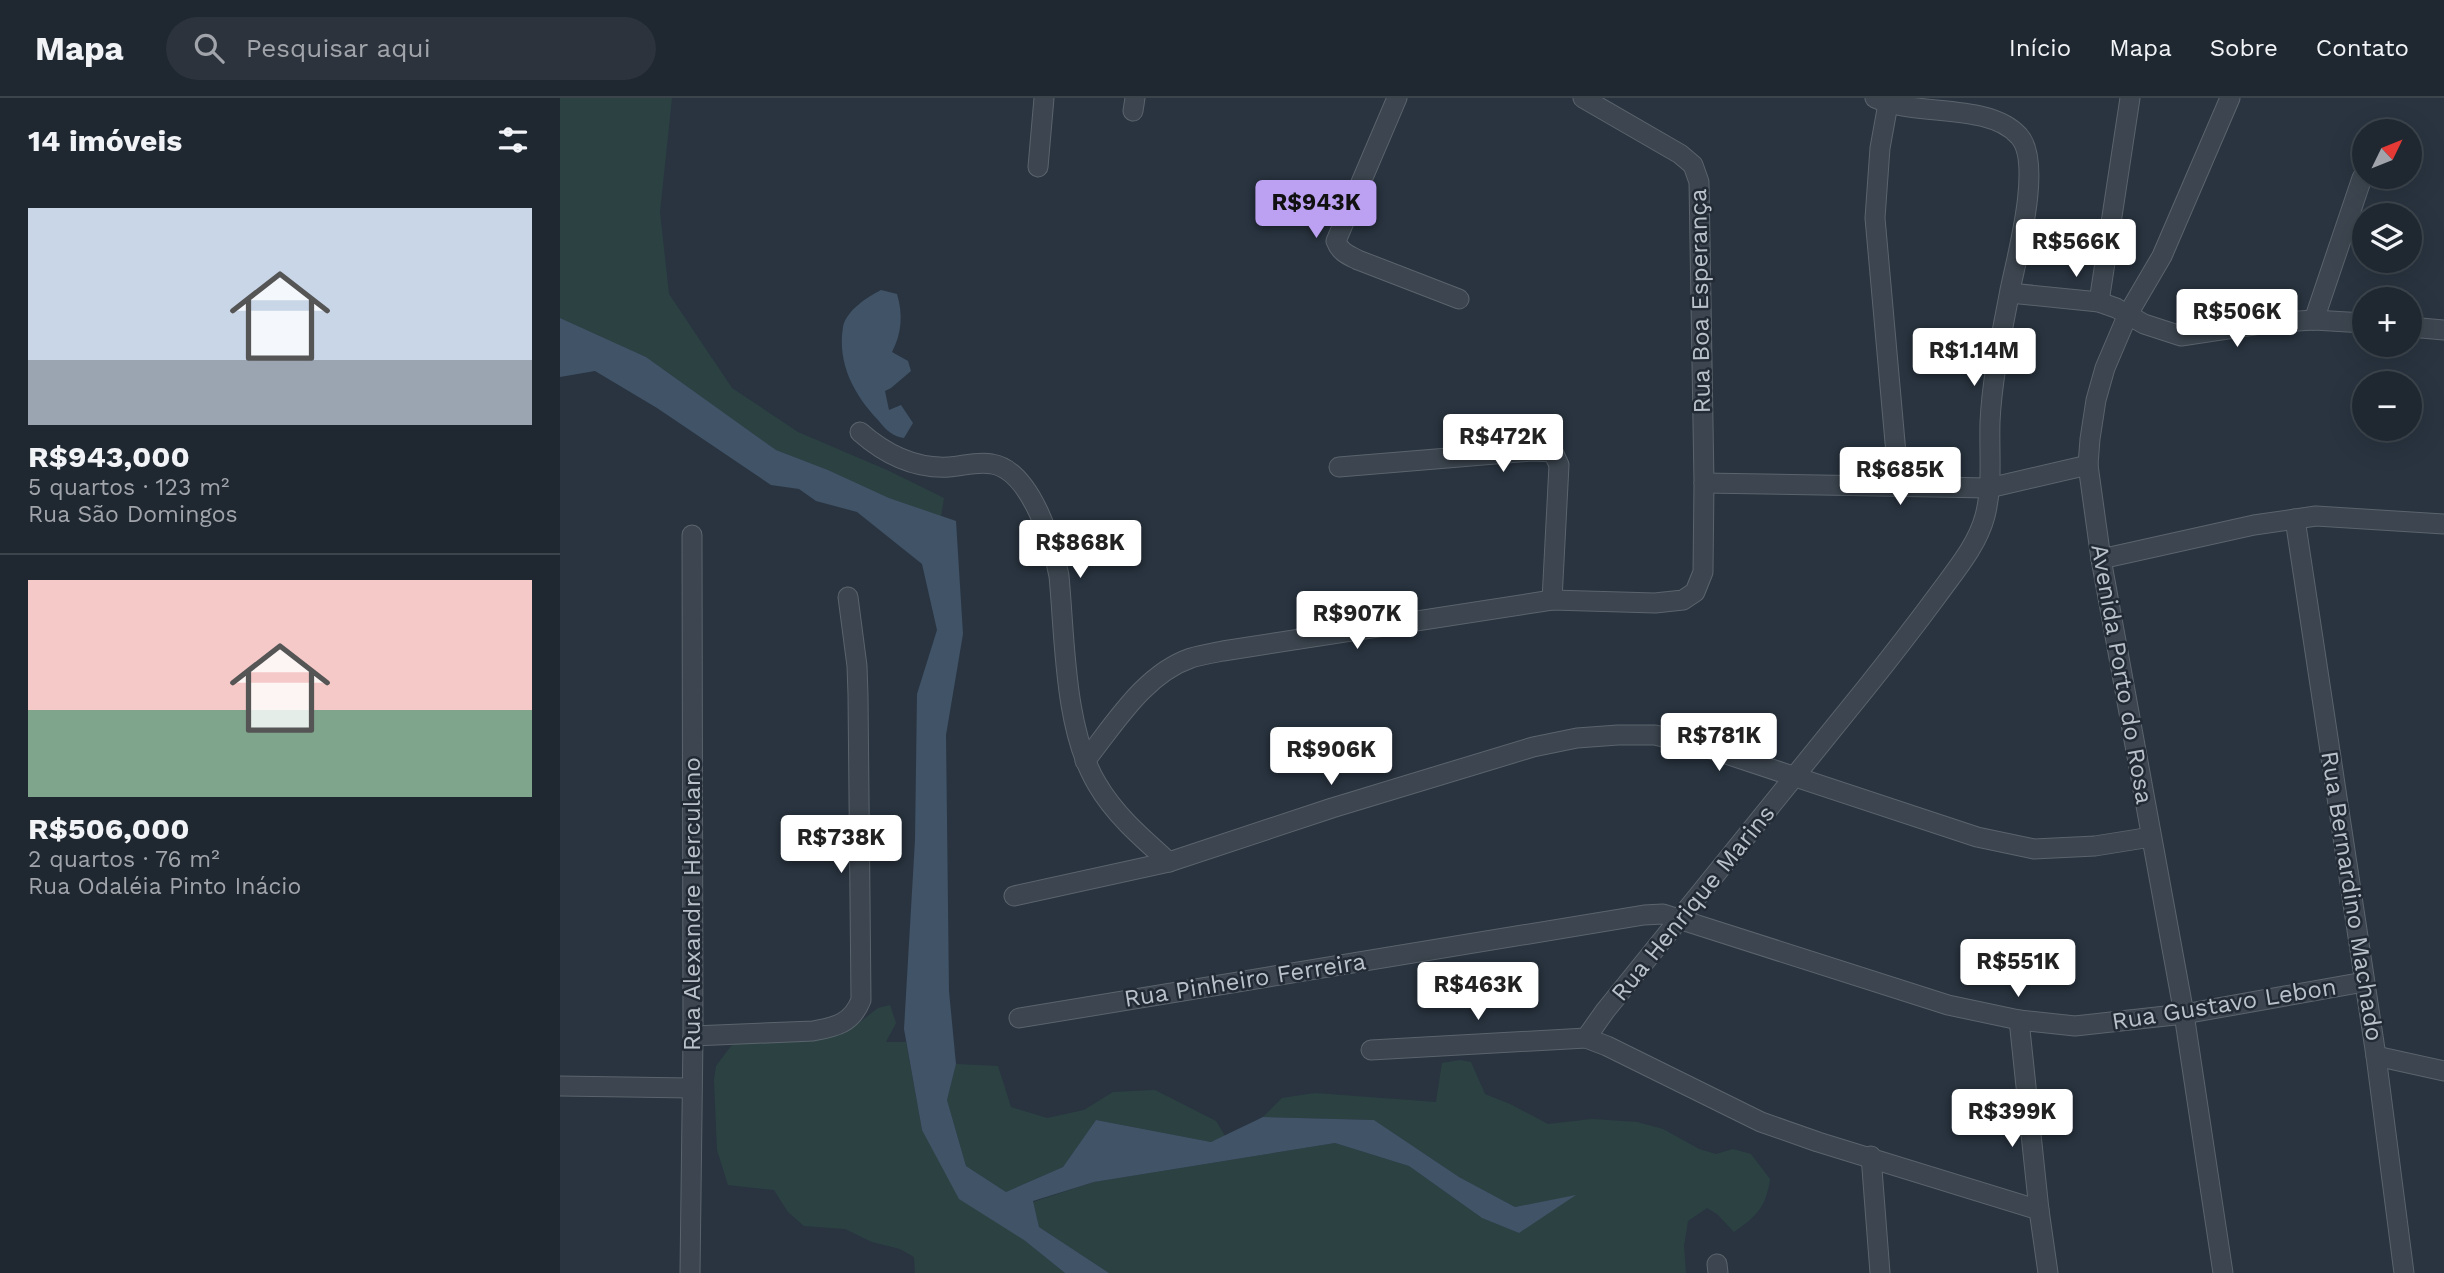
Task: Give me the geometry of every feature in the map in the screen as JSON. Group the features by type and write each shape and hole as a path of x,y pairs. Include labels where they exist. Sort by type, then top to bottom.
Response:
{"street":[{"path":"1038,167 1044,98"},
{"path":"1397,98 1336,241 1338,247 1358,260 1459,299"},
{"name":"Rua Boa Esperança","path":"1085,761 1141,692 1157,677 1189,659 1223,651 1552,600 1655,603 1683,600 1695,592 1703,572 1704,483 1700,209 1697,173 1681,154 1583,98"},
{"path":"2099,302 2130,98"},
{"name":"Avenida Porto do Rosa","path":"2223,1273 2184,1014 2101,559 2088,465 2096,400 2105,368 2128,314 2162,256 2230,98"},
{"path":"1881,101 1875,218 1899,487"},
{"name":"Rua Henrique Marins","path":"1586,1038 1907,636 1958,568 1977,537 1985,516 1989,488 1990,420 2029,183 2030,160 2025,145 2011,129 1994,121 1967,113 1881,101"},
{"path":"2314,320 2358,189"},
{"path":"2010,292 2099,302 2154,328 2181,336 2267,323 2314,320 2352,322"},
{"path":"2422,328 2444,330"},
{"path":"860,432 892,456 946,467 991,464 1011,472 1021,485 1038,513 1055,553 1075,732 1085,761 1111,805 1129,827 1169,862"},
{"path":"1339,467 1532,451 1553,452 1559,465 1552,600"},
{"path":"1704,483 1989,488 2088,465"},
{"path":"2101,559 2255,526 2316,516 2444,524"},
{"name":"Rua Bernardino Machado","path":"2295,519 2376,1056 2404,1273"},
{"name":"Rua Alexandre Herculano","path":"690,1273 690,1088 693,1036 692,535"},
{"path":"693,1036 831,1028 852,1018 862,1000 857,685 848,597"},
{"path":"1014,896 1169,862 1485,761 1577,738 1655,735 1730,755 1978,837 2034,849 2095,846 2151,837"},
{"name":"Rua Pinheiro Ferreira","path":"1018,1018 1644,915 1663,914 1679,919"},
{"name":"Rua Gustavo Lebon","path":"1679,919 1746,943 1948,1005 2019,1020 2075,1026 2184,1014 2364,982"},
{"path":"2019,1020 2048,1273"},
{"path":"1371,1049 1586,1038 1642,1062 1761,1122 2039,1210"},
{"path":"2376,1056 2444,1071"},
{"path":"560,1086 690,1088"},
{"path":"1871,1156 1880,1273"}],"green space":[{"path":"560,98 672,98 660,212 669,294 732,388 798,432 944,498 941,516 889,498 776,450 646,357 560,318"},
{"path":"890,1005 896,1023 886,1042 906,1042 922,1130 1024,1240 1065,1273 915,1273 914,1257 900,1249 872,1242 845,1229 804,1226 788,1212 774,1190 728,1185 717,1150 714,1080 716,1066 731,1046 747,1039 831,1034 855,1026 878,1008"},
{"path":"1460,1060 1471,1062 1485,1094 1548,1124 1592,1119 1637,1122 1663,1129 1699,1149 1716,1154 1733,1149 1751,1154 1770,1179 1763,1204 1749,1221 1734,1232 1717,1214 1707,1208 1688,1221 1684,1246 1686,1273 1109,1273 1039,1227 1033,1202 1094,1182 1335,1143 1409,1166 1482,1218 1519,1233 1574,1196 1515,1207 1459,1177 1374,1120 1263,1117 1282,1098 1315,1093 1436,1102 1442,1063"},
{"path":"956,1064 998,1066 1011,1107 1047,1118 1084,1110 1113,1092 1155,1090 1216,1121 1225,1136 1211,1142 1096,1120 1063,1167 1006,1192 966,1166 947,1100"}],"water":[{"path":"881,290 897,294 900,323 892,352 908,361 911,371 885,391 889,410 901,405 913,423 904,438 886,429 869,410 849,378 845,366 842,340 845,321 853,310"},
{"path":"560,318 646,357 776,450 889,498 956,521 963,634 946,735 949,991 956,1064 947,1100 966,1166 1006,1192 1063,1167 1096,1120 1211,1142 1263,1117 1374,1120 1459,1177 1515,1207 1576,1195 1519,1233 1482,1218 1409,1166 1335,1143 1094,1182 1033,1201 1039,1227 1109,1273 1065,1273 1024,1240 959,1199 922,1130 904,1029 915,840 917,694 937,630 922,564 857,512 816,501 799,489 771,485 657,408 595,371 560,377"}]}
